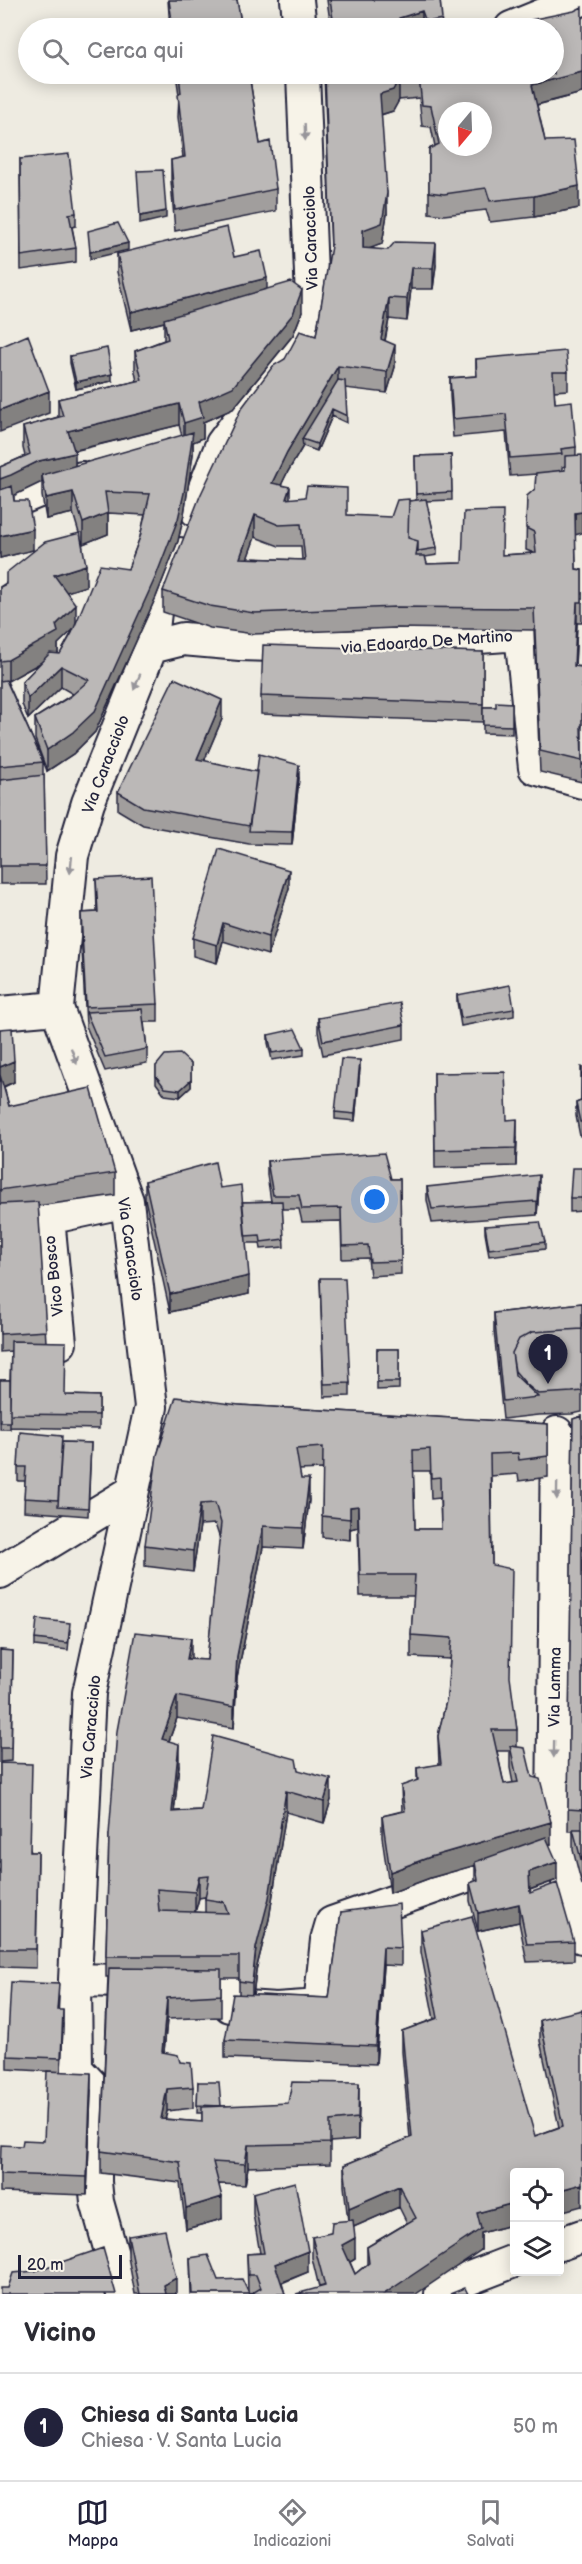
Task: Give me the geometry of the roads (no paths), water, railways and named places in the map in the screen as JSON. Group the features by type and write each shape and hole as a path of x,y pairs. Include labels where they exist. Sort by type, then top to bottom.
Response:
{"street":[{"path":"297,0 299,18"},
{"path":"536,18 580,0"},
{"name":"Via Caracciolo","path":"123,2294 97,2202 95,2089 76,2069 75,1980 89,1693 151,1407 127,1201 57,1008 72,856 88,803 151,647 155,612 208,446 306,330 312,299 303,84"},
{"path":"0,507 41,490 106,472"},
{"name":"via Edoardo De Martino","path":"151,647 183,639 240,644 345,647 521,634 535,768 582,782"},
{"path":"0,1013 57,1008"},
{"name":"Vico Bosco","path":"60,1343 48,1218 127,1201"},
{"path":"151,1407 183,1410"},
{"name":"Via Lamma","path":"558,1431 553,1821 582,1937"},
{"path":"0,1572 132,1492"},
{"path":"75,1980 229,1983 230,2006 276,2008 320,2006 327,1940 332,1923 466,1876 560,1850"},
{"path":"564,2243 582,2236"},
{"path":"441,2294 470,2278 510,2263"}],"place":[{"name":"Chiesa di Santa Lucia","path":"548,1384"}]}
